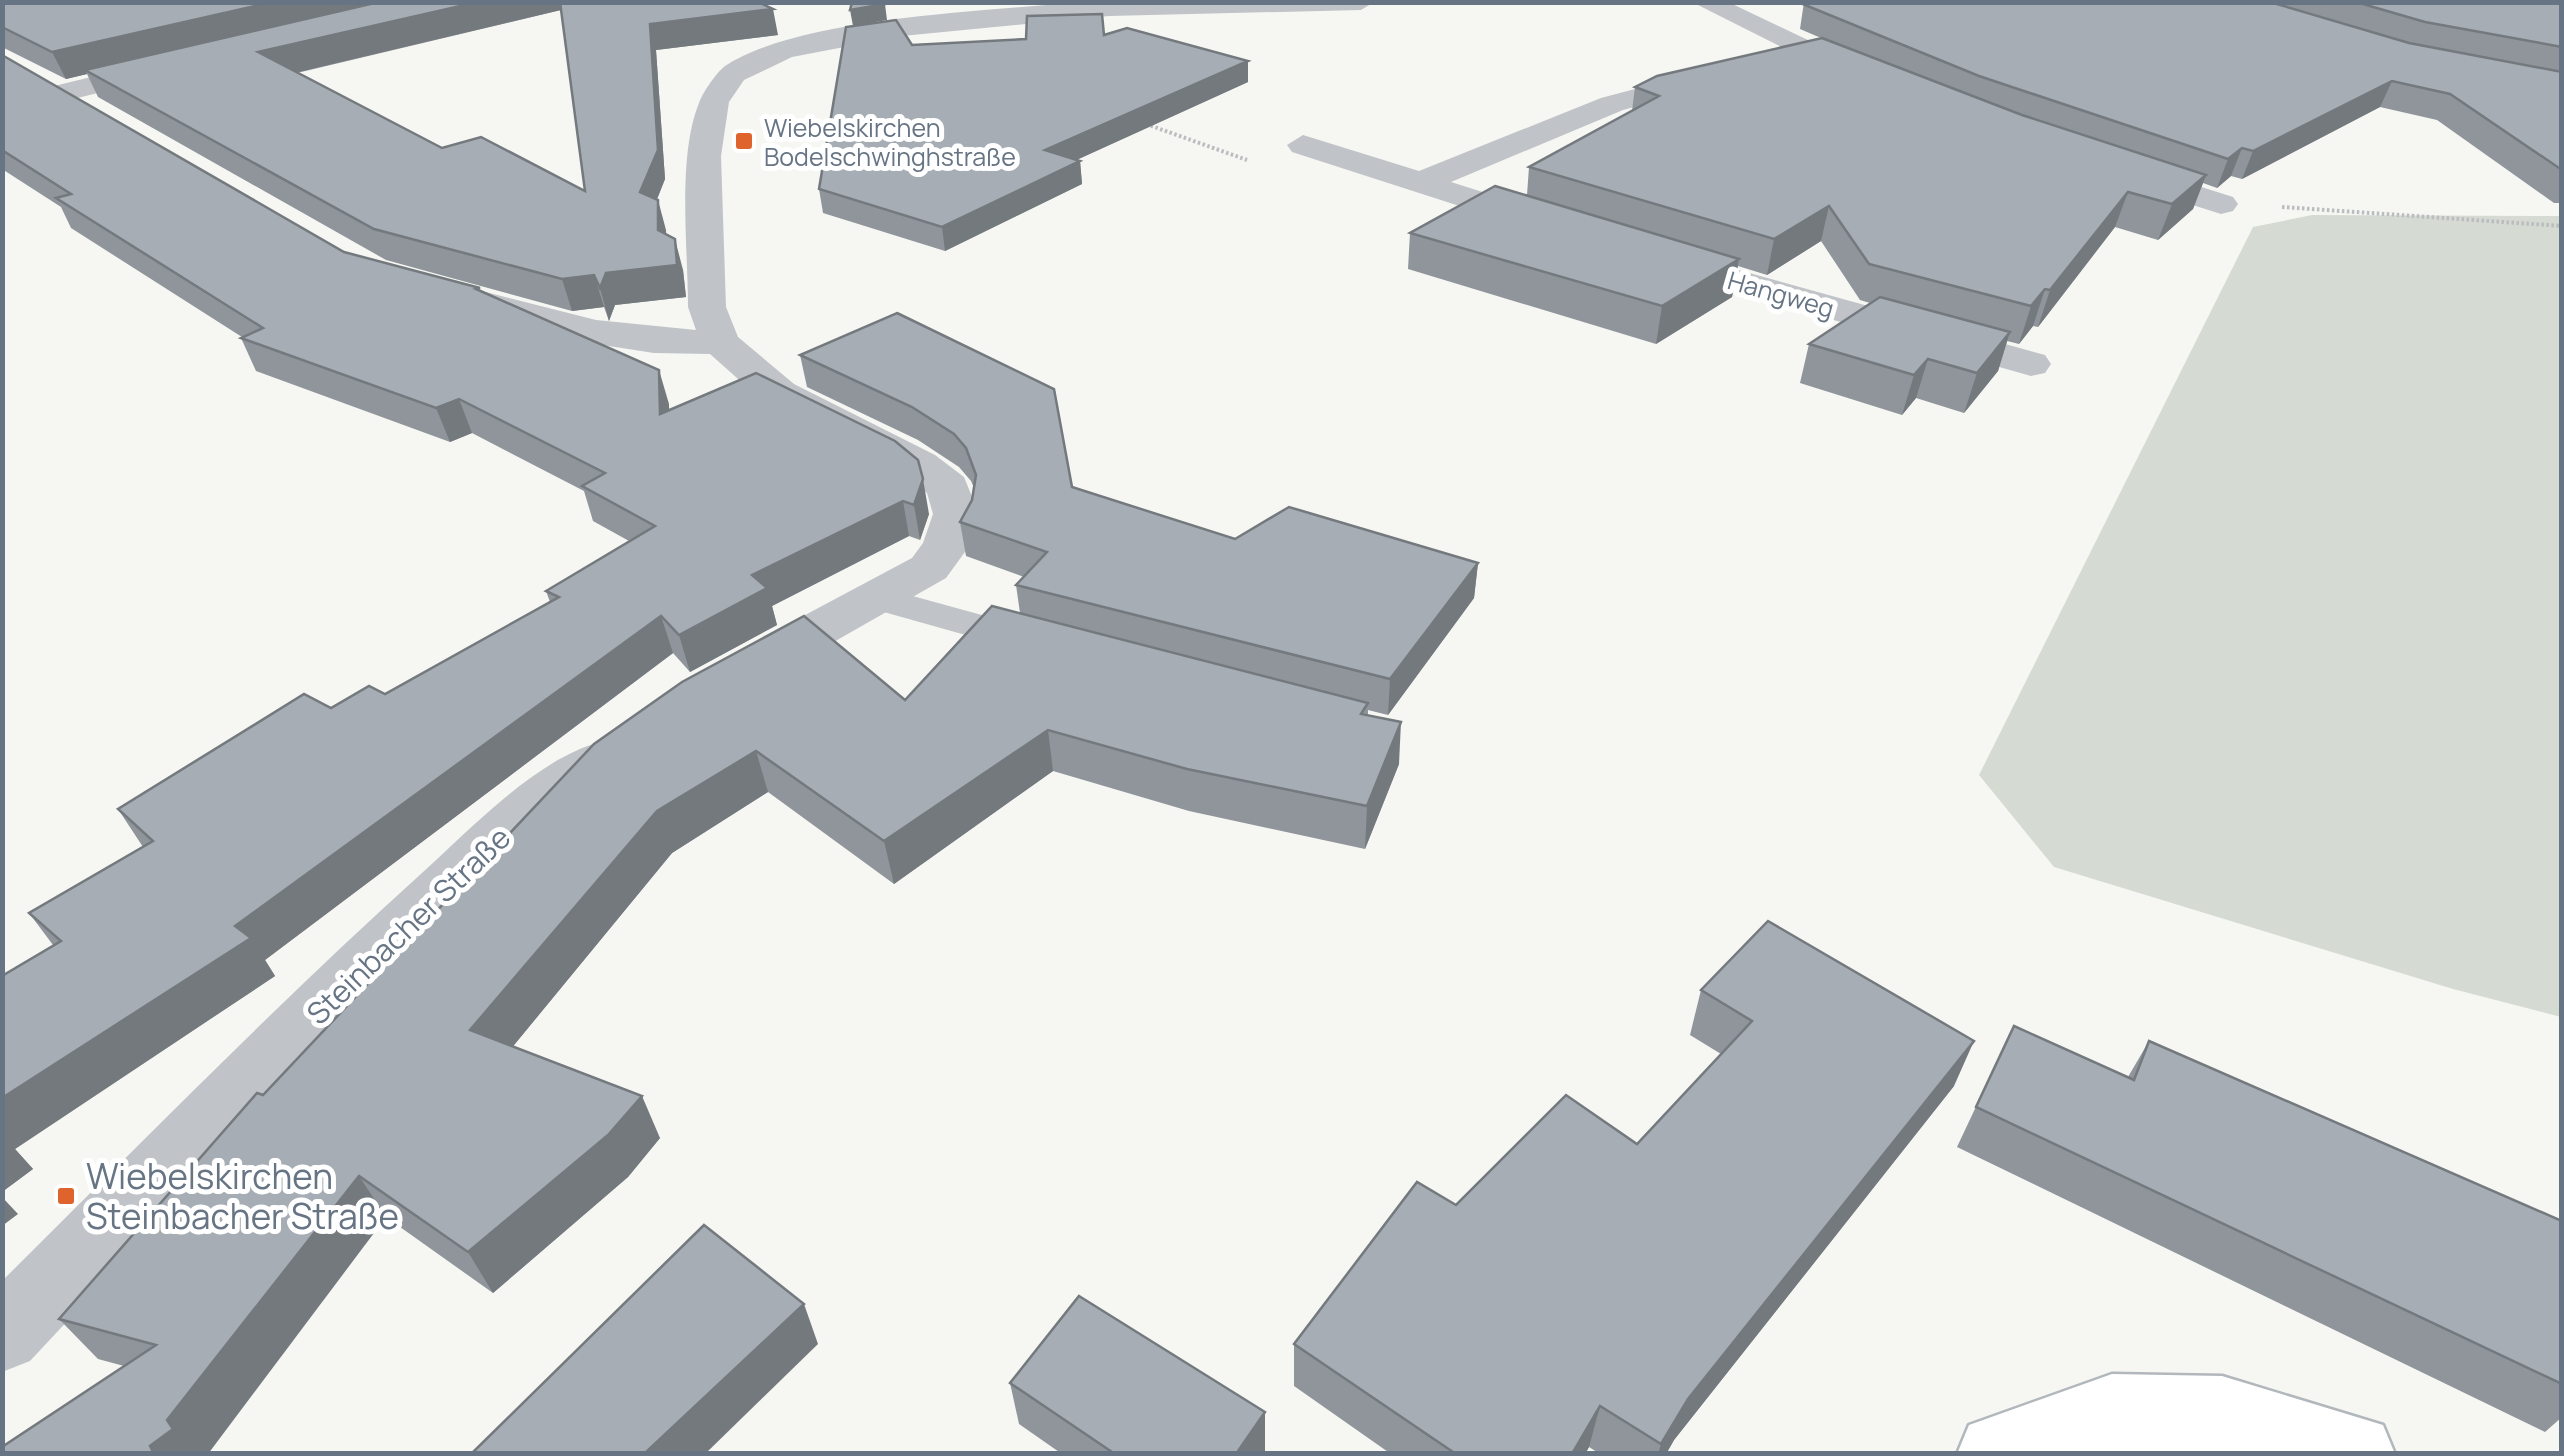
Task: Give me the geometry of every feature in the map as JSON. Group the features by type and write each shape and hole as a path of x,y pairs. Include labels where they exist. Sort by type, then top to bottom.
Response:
{"main road":[{"path":"1998,1454 2112,1414 2222,1416 2354,1454"}],"street":[{"path":"705,691 880,599 929,568 946,545 956,514 948,487 918,464 779,393 720,342 707,307 706,156 714,102 734,74 747,64 832,38 936,24 1109,8 1361,2"},
{"path":"1705,2 1813,57 1884,85"},
{"path":"1777,64 1813,57"},
{"path":"110,121 46,84 196,61"},
{"path":"1420,183 1612,104 1741,72"},
{"path":"1302,145 1583,235"},
{"path":"2098,163 2221,204"},
{"name":"Hangweg","path":"1638,252 2030,364"},
{"path":"447,293 616,339 662,344 720,342"},
{"name":"Steinbacher Straße","path":"2,1335 345,981 525,813 644,729"}],"lane":[{"path":"880,599 1072,652"}],"path":[{"path":"1135,120 1257,164 1293,166 1343,158"},
{"path":"2221,204 2424,214 2562,226"}],"shaded area":[{"path":"2312,215 2561,216 2561,1017 2453,989 2054,867 1979,775 2253,227"}],"building":[{"path":"2,2 273,2 52,52 2,27"},
{"path":"379,2 478,2 258,52 442,148 481,137 585,191 560,2 758,2 773,9 650,24 658,150 640,192 658,200 658,230 675,239 677,265 606,273 600,288 594,275 562,279 374,229 85,70"},
{"path":"852,2 884,2 885,4 850,10"},
{"path":"2270,2 2409,43 2562,72 2562,170 2450,94 2392,81 2253,151 2242,148 2228,159 1979,76 1805,5"},
{"path":"2356,2 2562,2 2562,47 2425,22"},
{"path":"1102,14 1104,35 1127,28 1248,61 1045,150 1080,161 942,227 819,189 846,27 896,20 912,45 1026,39 1027,16"},
{"path":"1822,38 2022,115 2206,175 2172,204 2128,192 2050,290 2045,289 2031,306 1869,264 1829,206 1774,239 1529,167 1659,96 1635,87 1657,76"},
{"path":"2,55 344,252 480,288 476,289 659,370 660,414 756,373 895,441 918,460 923,479 914,505 903,501 752,575 767,588 679,635 661,616 235,926 251,938 2,1098 2,976 61,941 29,913 153,841 118,809 304,694 331,708 369,686 385,694 559,597 546,591 655,526 582,486 605,473 459,399 436,408 241,338 263,328 56,198 71,194 2,150"},
{"path":"1495,186 1739,259 1662,306 1410,233"},
{"path":"1880,297 2010,332 1977,373 1928,359 1914,375 1809,344"},
{"path":"897,313 1054,389 1072,487 1235,539 1289,507 1478,563 1390,679 1016,585 1047,552 960,522 972,500 976,475 966,448 954,434 912,407 800,355"},
{"path":"992,606 1368,703 1361,714 1401,722 1367,806 1187,769 1048,730 884,841 756,751 657,811 470,1030 642,1096 608,1135 468,1252 359,1176 167,1420 173,1429 150,1446 154,1454 2,1454 2,1447 156,1345 59,1319 257,1093 263,1095 594,744 682,682 804,616 905,700"},
{"path":"1768,921 1974,1041 1688,1399 1661,1444 1600,1406 1572,1454 1456,1454 1294,1344 1417,1182 1456,1205 1566,1095 1637,1144 1752,1021 1701,990"},
{"path":"2014,1026 2134,1080 2149,1041 2562,1221 2562,1384 1976,1107"},
{"path":"704,1225 804,1304 644,1454 471,1454"},
{"path":"1079,1296 1265,1412 1236,1454 1115,1454 1010,1383"}],"place":[{"name":"Wiebelskirchen Bodelschwinghstraße","path":"744,141"},
{"name":"Wiebelskirchen Steinbacher Straße","path":"66,1196"}]}
